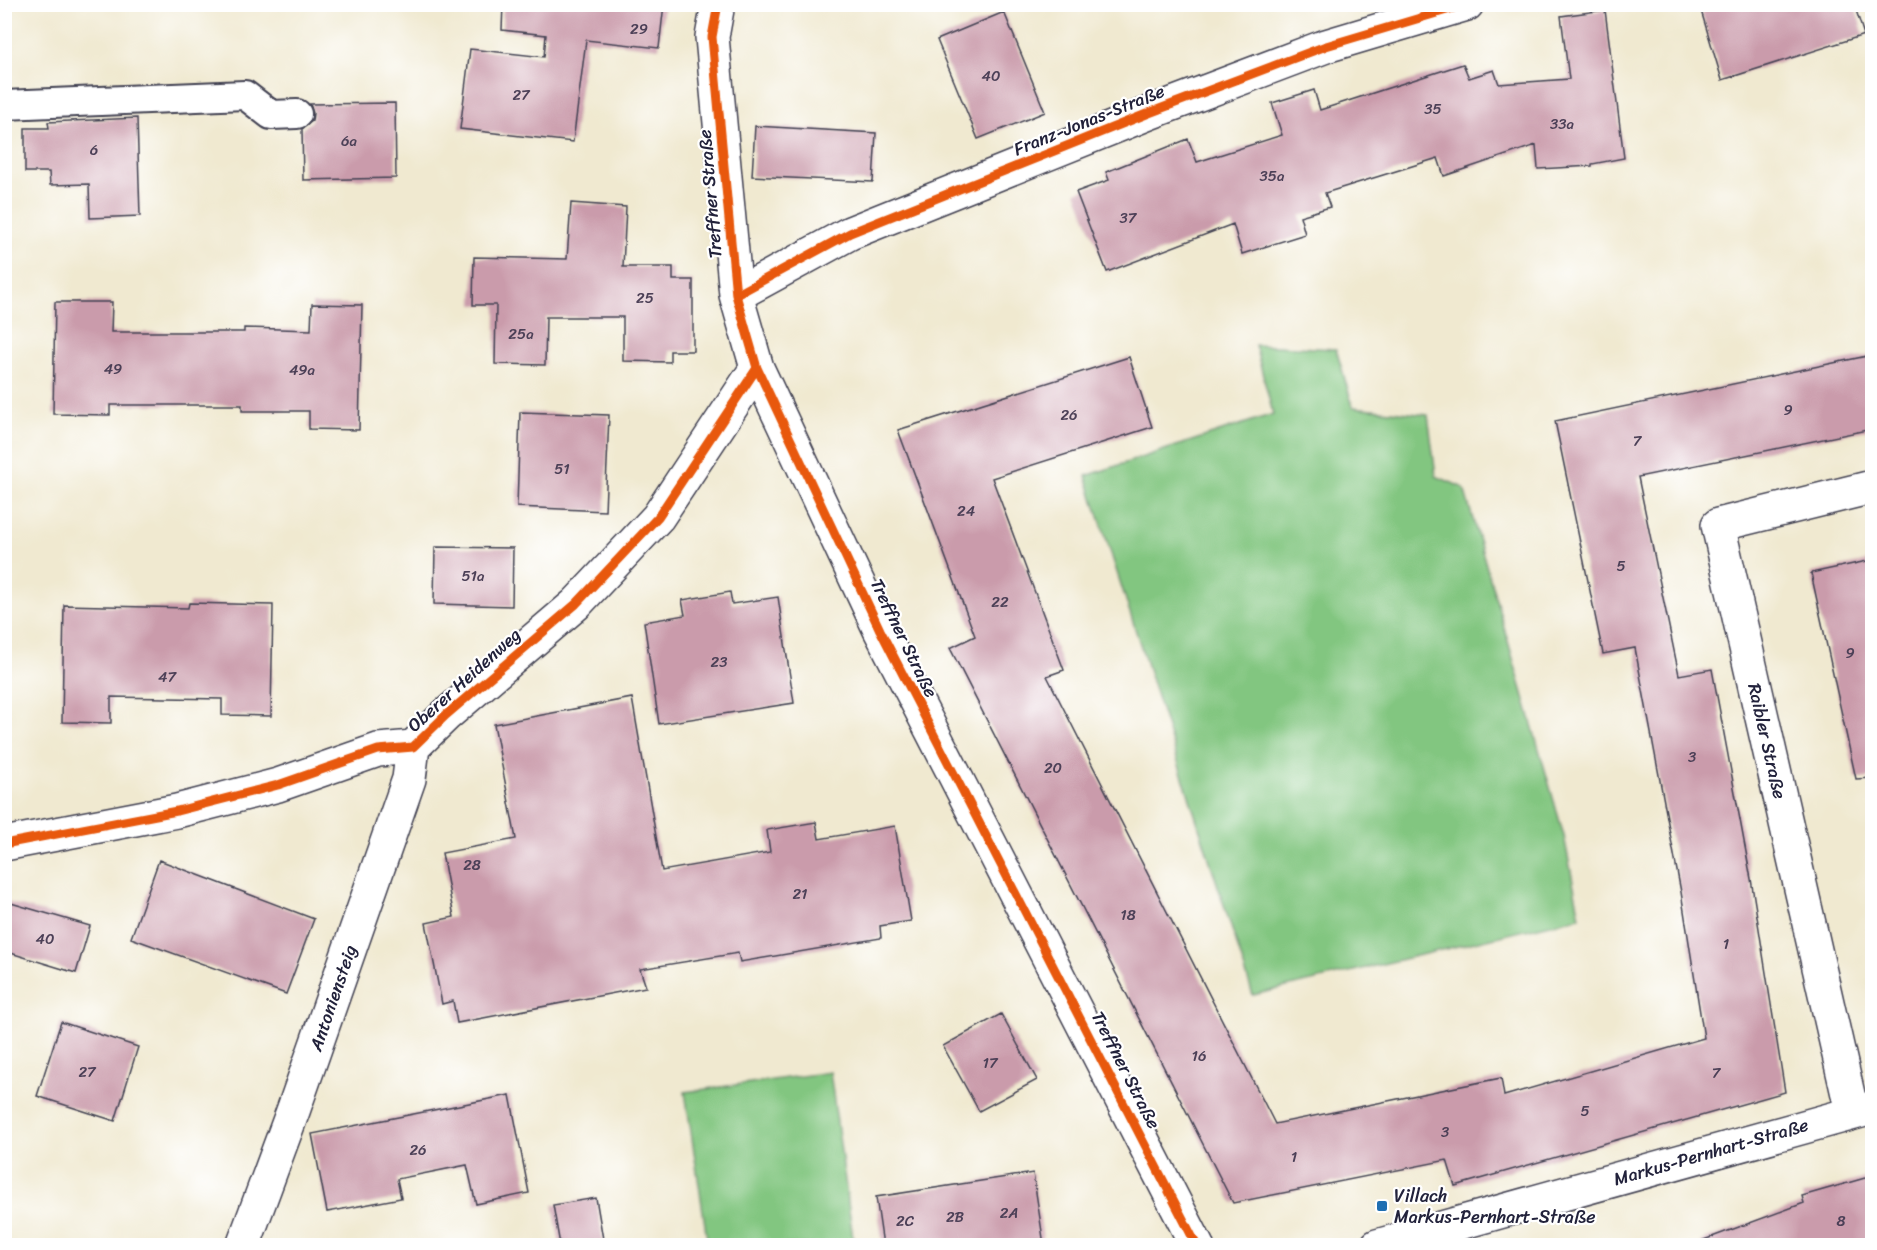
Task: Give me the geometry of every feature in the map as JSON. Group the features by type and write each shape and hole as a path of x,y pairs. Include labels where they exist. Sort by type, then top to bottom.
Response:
{"street":[{"name":"Treffner Straße","path":"718,4 712,37 736,296 757,368 880,630 1197,1245"},
{"name":"Franz-Jonas-Straße","path":"736,296 850,233 1138,117 1326,46 1467,4"},
{"name":"Oberer Heidenweg","path":"4,844 177,811 278,785 378,750 413,747 446,715 576,604 658,517 757,368"},
{"name":"Raibler Straße","path":"1862,1110 1718,525 1872,487"},
{"name":"Antoniensteig","path":"243,1245 293,1112 405,790 413,747"},
{"name":"Markus-Pernhart-Straße","path":"1377,1245 1410,1241 1862,1110"}],"lane":[{"path":"4,105 245,95 271,114 297,114"}],"green space":[{"path":"1255,345 1336,349 1353,407 1428,415 1436,476 1464,488 1564,836 1580,917 1253,995 1086,476 1273,414"},
{"path":"830,1072 854,1245 708,1245 685,1092"}],"building":[{"path":"503,4 664,4 659,48 586,40 573,142 460,129 470,49 544,57 546,35 502,30"},
{"path":"1699,4 1854,4 1864,35 1722,80"},
{"path":"1605,10 1624,158 1592,164 1592,166 1538,169 1536,145 1444,176 1438,158 1325,193 1330,207 1300,216 1305,234 1242,254 1233,224 1107,272 1076,192 1109,180 1106,172 1188,139 1197,162 1282,135 1272,103 1314,90 1320,110 1463,64 1469,78 1494,70 1499,84 1569,79 1561,16"},
{"path":"1004,12 1045,112 978,139 937,40"},
{"path":"395,103 396,178 303,180 302,129 312,121 313,113 310,104"},
{"path":"137,118 140,216 90,218 89,184 50,185 49,172 25,172 25,128 49,128 48,122"},
{"path":"755,126 876,133 873,182 752,176"},
{"path":"571,203 626,207 623,267 673,267 673,280 693,280 693,351 670,351 670,362 623,361 623,317 546,317 545,365 495,364 496,305 473,305 474,257 567,259"},
{"path":"55,302 112,302 111,332 244,332 244,328 311,330 312,304 362,305 359,430 309,429 309,411 242,411 242,405 110,405 110,415 53,414"},
{"path":"1872,355 1872,429 1638,477 1679,675 1712,669 1751,879 1785,1092 1455,1186 1447,1160 1233,1203 950,648 975,636 898,430 1129,357 1152,427 992,478 1064,670 1047,676 1275,1124 1501,1078 1504,1096 1704,1038 1681,892 1635,648 1603,654 1555,421"},
{"path":"520,412 609,415 605,511 517,507"},
{"path":"435,547 513,548 512,606 434,604"},
{"path":"1872,560 1872,778 1856,779 1811,573"},
{"path":"730,592 732,604 778,597 794,703 659,724 644,622 685,615 682,600"},
{"path":"189,603 273,605 271,716 222,715 222,699 111,697 111,723 62,722 64,605 188,608"},
{"path":"632,698 662,871 770,852 767,830 816,822 819,839 895,826 911,921 880,926 881,938 740,962 738,953 640,969 646,987 457,1023 453,1001 442,1004 426,923 454,917 442,853 516,839 494,724"},
{"path":"159,860 314,919 286,994 131,938"},
{"path":"4,901 90,926 76,973 4,951"},
{"path":"1001,1014 1037,1080 979,1111 943,1046"},
{"path":"61,1022 138,1047 115,1121 37,1096"},
{"path":"510,1095 529,1193 476,1204 467,1165 397,1179 401,1198 327,1212 312,1134"},
{"path":"1033,1173 1044,1245 883,1245 876,1197"},
{"path":"1872,1176 1872,1245 1702,1245 1701,1241 1804,1203 1802,1196"},
{"path":"596,1198 604,1245 560,1245 553,1205"}],"cycle path":[{"path":"718,4 712,37 736,295 757,368 880,630 1197,1246"},
{"path":"736,295 850,233 1149,113 1326,46 1467,4"},
{"path":"4,844 177,811 278,785 378,750 413,747 446,715 576,604 658,517 757,368"}],"place":[{"name":"Villach Markus-Pernhart-Straße","path":"1382,1206"}]}
